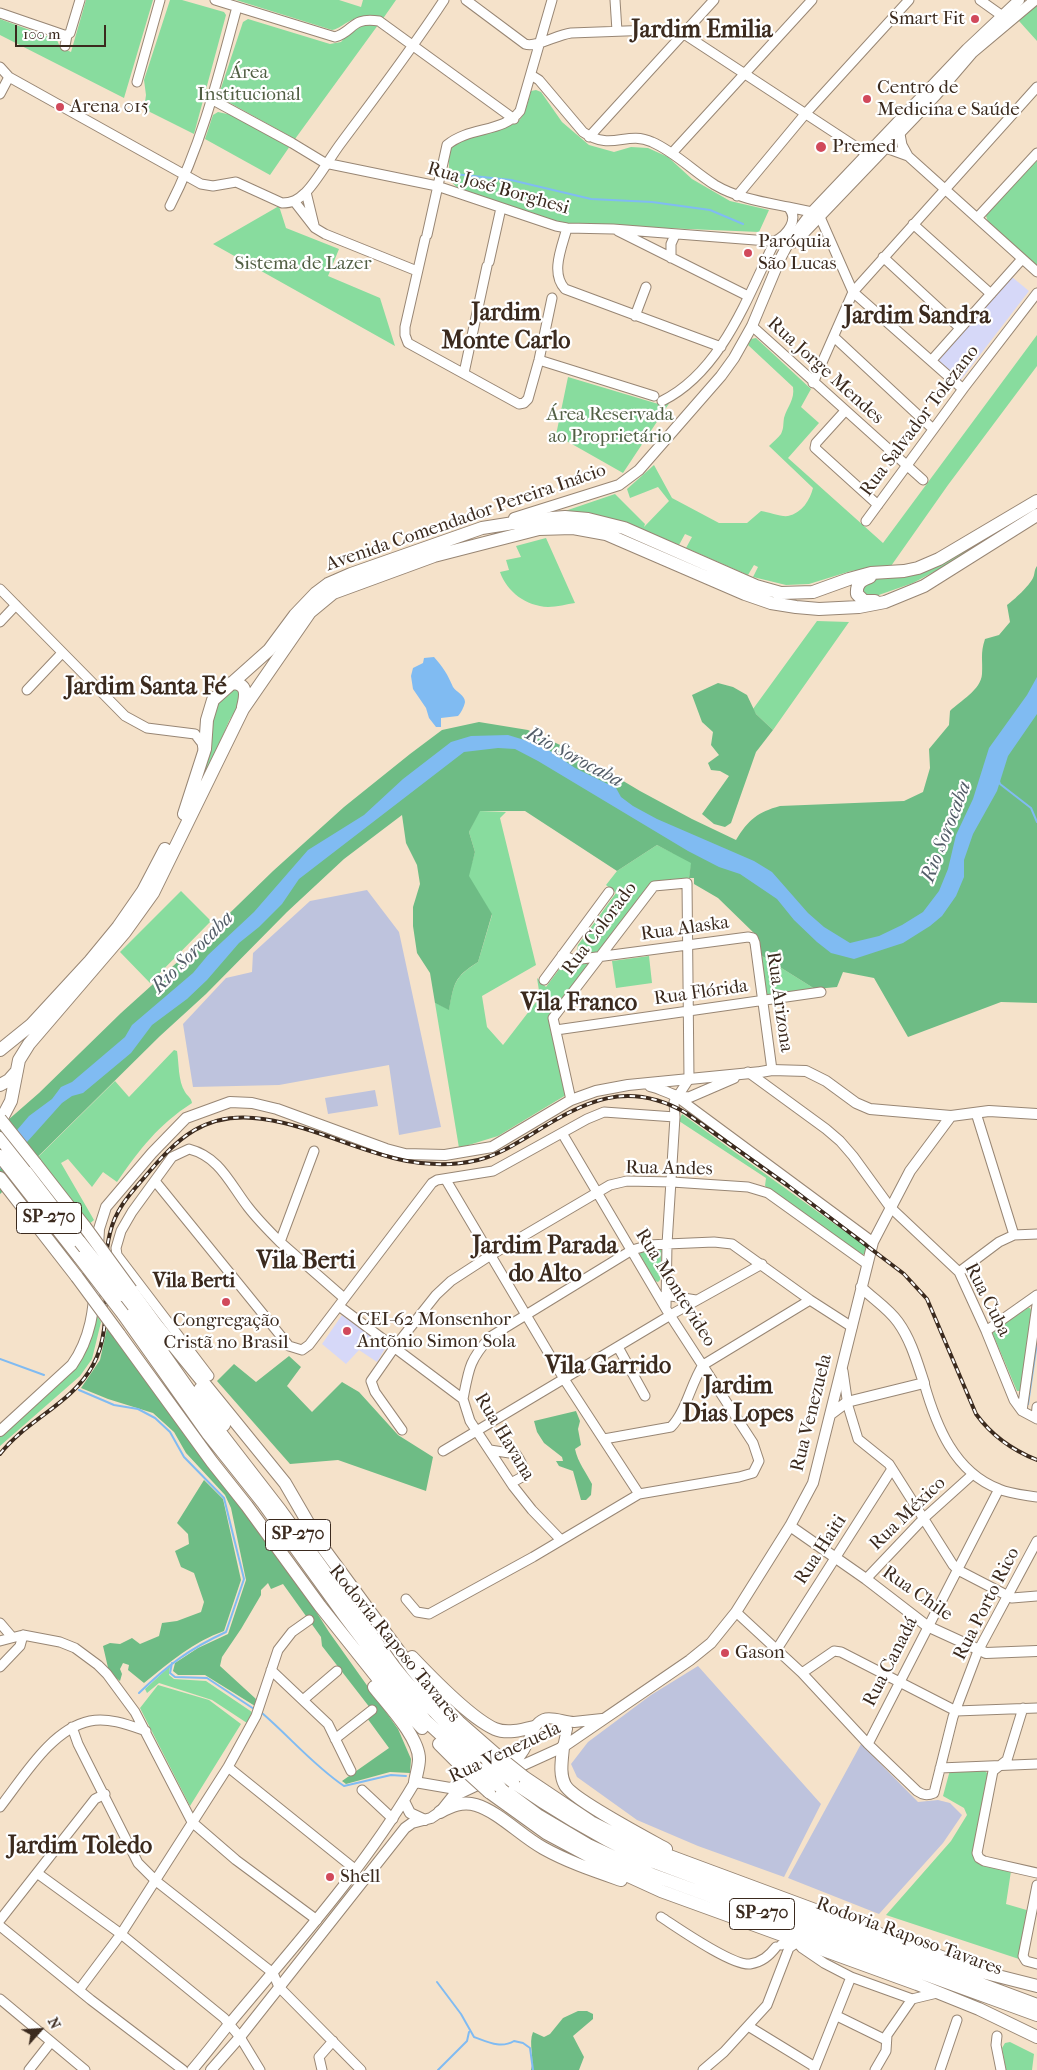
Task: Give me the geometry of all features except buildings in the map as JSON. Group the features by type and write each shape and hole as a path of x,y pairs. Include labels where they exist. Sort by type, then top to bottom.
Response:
{"highway":[{"path":"1037,501 939,559 904,571 865,578 858,585 857,594 864,601 868,601 924,586 1037,515"},
{"path":"482,528 539,519 566,517 607,523 639,533 756,586 781,593 814,592 848,578 871,572 904,571"},
{"name":"Avenida Comendador Pereira Inácio","path":"0,1050 31,1025 90,961 118,927 143,891 184,812 205,749 207,720 212,704 219,693 249,670 270,650 295,615 328,584 482,528"},
{"name":"Avenida Comendador Pereira Inácio","path":"0,1120 11,1101 19,1060 29,1044 125,932 153,893 243,709 310,612 333,593 434,556 539,529 573,528 606,534 745,594 770,602 796,607 819,609 859,607 884,602 912,590"},
{"path":"231,683 240,684 245,690 243,709"},
{"path":"0,1085 9,1080 17,1071"},
{"name":"SP-270","path":"0,1120 26,1171 85,1227 126,1293 155,1323 285,1483 313,1532 377,1622"},
{"name":"Rodovia Raposo Tavares","path":"0,1138 80,1242 126,1293 206,1414 281,1511 414,1692 445,1723 519,1779 552,1810 640,1857 1037,2005"},
{"name":"Rodovia Raposo Tavares","path":"0,1156 26,1171 80,1258 123,1314 208,1434 263,1503 384,1668 426,1721 471,1769"},
{"name":"SP-270","path":"0,1178 77,1277 320,1606 387,1690 471,1769 546,1833 615,1870 661,1891 762,1926 789,1943 938,1993 979,2009 1037,2037"},
{"path":"155,1323 281,1511"},
{"path":"294,1569 339,1642 408,1732 418,1749 419,1759 415,1782"},
{"path":"377,1622 438,1683 479,1718 496,1729 510,1731 534,1727"},
{"path":"377,1622 433,1695 494,1760"},
{"path":"563,1747 561,1777 567,1789 645,1837 706,1870"},
{"name":"SP-270","path":"519,1779 591,1822 636,1844 982,1972 1037,1986"},
{"name":"Rodovia Raposo Tavares","path":"495,1789 588,1845 653,1875 1037,2015"},
{"path":"440,1812 453,1805 476,1805 492,1813 543,1848 593,1871 650,1890 661,1891"}],"main road":[{"name":"Avenida Comendador Pereira Inácio","path":"816,214 891,147 895,132 1001,16 1022,3 1035,0"},
{"name":"Avenida Comendador Pereira Inácio","path":"482,528 594,494 619,485 630,478 721,376 734,358 752,326 780,259 791,242 867,154 895,132 972,53 1013,18 1022,3"},
{"path":"1001,16 1013,18"},
{"path":"0,1431 72,1365 87,1338 94,1301 99,1229 106,1207 186,1118 230,1102 252,1103 277,1109 386,1149 405,1154 445,1155 492,1147 571,1100 596,1091 642,1084 772,1070 806,1071 826,1081 856,1103 870,1110 951,1116 1007,1111 1037,1114"},
{"path":"642,1084 664,1089 677,1097 690,1097 727,1080 753,1073"},
{"path":"700,1078 706,1084 703,1092"},
{"name":"Rua Venezuela","path":"211,2070 240,2037 405,1828 431,1818 458,1794 563,1747 696,1656 711,1643 736,1612 790,1526 814,1483 873,1242 890,1207 925,1149 951,1116"},
{"path":"831,1414 847,1402 924,1383 916,1357 898,1322 861,1287"},
{"name":"Rua Chile","path":"790,1526 866,1579 927,1626 978,1651 986,1653 1037,1651"},
{"name":"Rua Venezuela","path":"415,1782 450,1788 516,1760 530,1741 534,1727 542,1720 550,1718 573,1722 603,1719"},
{"path":"557,1720 567,1729 563,1747"},
{"path":"192,2070 215,2045 356,1870 393,1819 415,1782"},
{"path":"404,1801 410,1813 424,1820"},
{"path":"215,2045 223,2050 222,2056"}],"street":[{"path":"66,46 67,35 70,33 80,0"},
{"path":"137,82 160,0"},
{"path":"216,0 335,36 341,35 358,21 367,19 379,21 514,119"},
{"path":"0,67 9,77 201,184 214,186 236,182 282,203 294,201 306,192 325,163 414,46 444,0"},
{"path":"466,0 526,44 532,46 561,34 652,30 684,34 867,154"},
{"path":"552,0 520,111 514,119 503,125 470,132 456,138 447,145 417,271 405,335 408,343 519,404 524,403 528,399 539,360 552,298"},
{"path":"615,0 617,31"},
{"path":"589,136 714,0"},
{"path":"672,153 744,72 812,0"},
{"path":"737,196 806,113 909,0"},
{"path":"980,0 1001,16"},
{"path":"170,206 186,176 211,99 236,7"},
{"path":"0,13 67,35"},
{"path":"531,75 539,80 582,132 599,141 643,138 672,153 717,186 737,196 816,214 853,292 963,389"},
{"path":"0,94 9,77"},
{"path":"813,383 853,292 944,188 1037,87"},
{"name":"Rua José Borghesi","path":"211,99 325,163 437,186 567,228 614,229 675,235 791,242"},
{"path":"895,132 908,156"},
{"path":"891,147 908,156 1037,272"},
{"path":"977,218 1037,153"},
{"path":"306,192 314,228"},
{"path":"294,201 314,228 417,271"},
{"path":"662,402 674,396 715,357 775,241 786,233 792,224 792,214 788,207"},
{"path":"464,373 501,208"},
{"path":"913,224 991,294"},
{"path":"567,228 557,271 561,284 572,293 721,347"},
{"path":"614,229 748,296"},
{"path":"672,258 671,244 675,235"},
{"path":"883,257 960,328"},
{"path":"931,361 1022,258"},
{"path":"635,316 646,287"},
{"name":"Rua Salvador Tolezano","path":"866,521 963,389 1037,294"},
{"name":"Rua Jorge Mendes","path":"752,326 813,383 923,480"},
{"path":"834,337 933,429"},
{"path":"539,360 654,396"},
{"path":"845,411 815,448 878,506"},
{"path":"0,589 125,716 147,728 195,734 202,744 202,760"},
{"path":"0,622 16,605"},
{"path":"27,690 62,653"},
{"path":"186,732 201,723 212,704"},
{"name":"Rua Colorado","path":"556,1030 553,1018 654,886 687,883 689,945"},
{"path":"544,980 609,892"},
{"name":"Rua Alaska","path":"562,956 574,960 748,937 753,938"},
{"name":"Rua Arizona","path":"753,938 772,1070"},
{"path":"668,1312 665,1295 676,1117 674,1102 689,1079 689,945"},
{"name":"Rua Flórida","path":"556,1030 821,992"},
{"path":"556,1030 571,1100"},
{"name":"Rua Cuba","path":"753,1073 840,1141 890,1207 959,1272 986,1331 1008,1386 1022,1411"},
{"path":"677,1097 873,1242"},
{"path":"155,1181 289,1346 302,1350 309,1345 432,1183 493,1171 604,1112 676,1117"},
{"path":"976,1113 1014,1235"},
{"name":"Rua Montevideo","path":"562,1133 668,1312 753,1443 759,1461 753,1473 739,1477 639,1494"},
{"name":"Rua Havana","path":"209,1376 117,1256 116,1248 121,1231 172,1157 190,1149 208,1156 221,1168 249,1208 280,1242 342,1302 394,1348 464,1399 470,1421 512,1483 532,1510 561,1540"},
{"path":"280,1242 314,1151"},
{"path":"406,1599 417,1612 429,1614 533,1557 639,1494 564,1379 446,1180"},
{"name":"Rua Andes","path":"402,1430 374,1392 371,1381 436,1294 462,1273 610,1185 627,1181 672,1182 748,1187 768,1193 867,1264"},
{"path":"959,1272 999,1242 1014,1235 1037,1234"},
{"path":"464,1399 470,1363 478,1350 490,1337 526,1313 632,1250 644,1246 732,1244 810,1300 852,1326"},
{"path":"444,1451 618,1347 668,1312 696,1300 762,1264"},
{"path":"665,1295 696,1300"},
{"path":"986,1331 1037,1295"},
{"path":"604,1439 668,1429 676,1421 693,1382 703,1365 810,1300"},
{"path":"1037,1305 1022,1411 1036,1418 1037,1407"},
{"path":"618,1347 645,1396"},
{"path":"842,1365 847,1402 858,1439 889,1464 953,1565 958,1570 1008,1596 1014,1598 1037,1596"},
{"path":"924,1383 941,1432 959,1460 973,1474 999,1489 1037,1497"},
{"path":"490,1450 516,1454 522,1462 524,1468 522,1477 512,1483"},
{"name":"Rua Haiti","path":"776,1649 892,1469"},
{"name":"Rua México","path":"866,1579 923,1519 973,1474"},
{"name":"Rua Canadá","path":"868,1744 999,1489"},
{"name":"Rua Porto Rico","path":"868,1744 917,1791 929,1796 934,1793 943,1768 956,1711 978,1651 1037,1541"},
{"path":"736,1612 802,1673 868,1744"},
{"path":"79,1990 121,1934 228,1767 258,1712 278,1650 284,1640 309,1620"},
{"path":"0,1623 12,1637"},
{"path":"0,1667 20,1646 23,1636"},
{"path":"0,1641 23,1636 60,1642 74,1648 98,1665 107,1674 135,1712 192,1822 236,1860 316,1920"},
{"path":"802,1673 834,1651 841,1652 956,1711 1037,1708"},
{"path":"271,1670 328,1724 351,1771"},
{"path":"303,1700 337,1671"},
{"path":"1023,1708 1007,1760 993,1771 977,1853 979,1858 984,1861 1037,1873"},
{"path":"335,1739 372,1710"},
{"path":"0,1807 56,1738 72,1727 91,1720 118,1722 146,1731"},
{"path":"72,1727 78,1744 105,1794 138,1863 156,1881 273,1973 279,1987 361,2070"},
{"path":"943,1768 1037,1764"},
{"path":"228,1767 356,1870"},
{"path":"362,1790 393,1819"},
{"path":"0,1920 95,1799 105,1794"},
{"path":"37,1873 121,1934 230,2024 260,2070"},
{"path":"1037,1885 1023,1958 1037,1964"},
{"path":"661,1917 723,1954 748,1964 759,1962 789,1943"},
{"path":"0,1926 183,2070"},
{"path":"762,1926 772,1934 851,1977 912,1999 938,1993"},
{"path":"707,2069 767,2005 789,1943"},
{"path":"748,2026 815,2068 851,1977"},
{"path":"876,2070 886,2051 886,2040 896,2021 912,1999"},
{"path":"2,2004 85,2070"},
{"path":"837,2016 886,2040"},
{"path":"940,2070 957,2020"},
{"path":"997,2036 996,2045 1001,2070"},
{"path":"322,2070 318,2057 333,2041"},
{"path":"29,2070 51,2042"}],"shaded area":[{"path":"1012,277 1029,291 960,381 937,362 937,359"},
{"path":"367,890 399,932 441,1127 399,1135 389,1065 279,1085 193,1087 183,1024 226,978 252,972 253,953 310,901"},
{"path":"375,1090 378,1106 328,1114 325,1098"},
{"name":"CEI-62 Monsenhor Antõnio Simon Sola","path":"342,1315 386,1347 377,1362 359,1350 346,1364 322,1344"},
{"path":"698,1666 821,1804 784,1877 698,1846 637,1820 577,1777 571,1764 588,1742 651,1695"},
{"path":"861,1744 918,1802 938,1800 950,1803 962,1815 943,1843 879,1914 788,1878"}],"green space":[{"path":"86,0 153,0 124,98 0,35 0,19 57,40 60,47 71,52"},
{"path":"170,0 182,0 224,12 226,15 194,134 144,109 146,95 144,80"},
{"path":"236,0 339,0 361,7 363,0 396,0 382,20 361,17 332,30"},
{"path":"1037,5 1037,41 1019,21"},
{"name":"Área Institucional","path":"248,19 330,44 341,42 353,28 373,22 378,25 295,139 221,98 219,94 243,22"},
{"path":"531,91 541,92 562,122 589,145 614,152 631,147 648,148 668,157 692,179 730,201 769,210 759,232 570,224 557,222 459,189 452,182 449,173 449,157 452,146 468,136 502,129 520,120"},
{"path":"218,112 232,115 290,146 270,175 205,139 213,115"},
{"path":"1037,159 1037,267 988,222 986,216 988,211"},
{"name":"Sistema de Lazer","path":"279,206 286,228 339,249 328,276 380,298 395,346 213,244"},
{"path":"1037,335 1037,366 948,485 891,566 851,571 809,584 786,585 753,577 758,567 754,565 748,575 686,548 692,537 685,534 679,545 622,521 562,512 615,494 645,524 644,527 669,501 658,487 630,498 627,489 654,465 672,498 719,523 747,523 761,511 788,516 801,509 810,497 813,488 769,446 782,432 784,418 793,396 793,387 748,345 751,339 756,338 811,389 801,407 819,423 788,458 883,543"},
{"name":"Área Reservada ao Proprietário","path":"568,377 663,405 670,402 623,473 556,435"},
{"path":"1037,505 1037,511 956,560 913,583 873,597 862,593 862,582 870,579 910,576"},
{"path":"546,538 575,603 548,607 532,604 512,592 503,579 500,572 509,570 506,560 521,557 516,546"},
{"path":"1037,566 1037,1003 1001,1002 908,1037 874,978 843,972 837,987 815,989 759,954 757,936 718,898 694,884 694,878 689,878 691,863 657,845 617,871 525,811 480,811 469,832 475,852 469,876 492,914 478,962 464,972 456,982 449,1010 435,1003 430,973 417,953 413,926 413,907 420,884 417,865 406,843 402,815 344,859 287,912 206,994 160,1036 0,1194 0,1127 39,1093 121,1013 344,807 442,730 479,722 528,730 573,751 640,791 736,840 754,818 780,806 904,801 923,792 930,768 929,749 949,725 950,711 974,690 981,680 982,653 985,639 999,635 1010,622 1007,605 1028,585 1033,578"},
{"path":"817,621 849,622 773,730 753,709"},
{"path":"718,683 733,687 747,695 756,714 773,730 756,752 731,823 725,827 714,824 702,814 729,776 720,771 711,770 708,763 719,755 711,745 713,732 702,722 692,695"},
{"path":"235,688 241,693 242,700 229,721 212,761 200,782 213,705"},
{"path":"479,811 506,812 500,818 536,965 482,996 487,1027 503,1045 540,997 537,978 546,987 560,968 590,962 548,1017 566,1095 498,1136 459,1148 435,1003 449,1009 454,986 460,976 478,962 492,915 468,876 475,852 469,832"},
{"path":"657,845 673,853 679,845 693,854 689,878 651,882 597,953 580,956 577,950 578,945 616,893 606,885 617,871"},
{"path":"181,891 211,921 150,983 120,952"},
{"path":"759,954 815,989 766,996"},
{"path":"649,956 652,983 616,988 612,961"},
{"path":"174,1050 177,1051 183,1088 192,1103 169,1120 150,1138 117,1182 103,1172 92,1187 68,1159 61,1163 94,1220 88,1225 36,1159 115,1081 129,1097"},
{"path":"682,1114 868,1248 865,1254 860,1255 765,1186 766,1178 679,1121"},
{"path":"662,1249 660,1280 658,1282 655,1281 639,1253 640,1251"},
{"path":"1028,1308 1032,1312 1020,1391 1017,1391 992,1332"},
{"path":"96,1314 101,1322 92,1359 80,1376 0,1446 0,1434 72,1368"},
{"path":"107,1328 298,1583 329,1632 398,1729 411,1759 410,1773 390,1772 346,1784 342,1781 389,1748 367,1718 374,1713 322,1646 321,1637 283,1584 271,1589 268,1583 261,1590 261,1595 222,1657 220,1666 256,1699 255,1706 205,1675 178,1675 173,1671 175,1663 198,1648 228,1634 246,1580 231,1508 225,1495 186,1453 174,1432 153,1413 108,1399 81,1388 100,1360"},
{"path":"289,1356 301,1367 287,1386 312,1412 342,1382 359,1392 398,1435 433,1457 426,1491 338,1460 290,1464 217,1381 234,1364 256,1382"},
{"path":"576,1411 580,1421 578,1429 581,1445 575,1449 576,1454 592,1484 591,1495 586,1500 581,1500 573,1471 559,1466 556,1461 563,1461 562,1457 544,1443 537,1432 534,1421"},
{"path":"204,1480 223,1499 241,1580 224,1631 192,1647 144,1683 128,1670 129,1665 123,1663 120,1669 122,1674 120,1681 109,1672 103,1646 110,1643 120,1644 132,1638 140,1644 159,1636 162,1623 177,1621 201,1612 204,1602 194,1573 181,1567 175,1551 189,1544 188,1534 177,1523"},
{"path":"170,1666 169,1675 174,1679 206,1681 252,1712 247,1723 212,1700 159,1683 147,1693 145,1689"},
{"path":"158,1685 209,1700 241,1724 190,1806 140,1708"},
{"path":"950,1770 985,1771 990,1776 975,1857 1011,1871 1006,1904 1030,1911 1022,1954 1019,1959 886,1915 951,1841 967,1815 964,1808 943,1796"},
{"path":"578,2011 587,2011 593,2014 593,2019 573,2036 584,2057 579,2070 531,2070 531,2041 533,2032 544,2037 550,2034 563,2018"},
{"path":"1010,2042 1034,2054 1032,2070 1006,2070 1002,2048 1005,2043"}],"water":[{"path":"434,657 445,671 453,687 464,697 465,702 458,716 441,718 441,727 436,727 429,718 426,708 413,689 411,676 413,668 423,663 424,658"},
{"path":"1037,677 1037,714 1008,756 997,791 973,834 964,860 964,877 956,896 942,916 903,943 854,959 831,953 794,920 777,899 740,874 719,867 688,851 538,761 515,749 498,748 464,752 299,879 282,904 259,927 239,943 207,980 187,999 152,1025 131,1053 83,1093 72,1096 62,1103 10,1161 0,1169 0,1150 29,1116 52,1099 61,1087 72,1082 125,1037 132,1025 193,973 208,955 254,912 308,850 364,815 403,779 451,742 471,736 508,735 531,742 552,752 575,768 616,788 621,797 633,806 657,819 754,861 772,872 808,913 824,927 850,943 879,936 902,925 923,912 939,891 948,869 956,835 973,799 989,748 1027,695"}],"waterway":[{"path":"454,174 511,180 591,199 652,202 710,210 743,224"},
{"path":"999,781 1000,784 1031,808 1037,822"},
{"path":"1028,1404 1037,1342"},
{"path":"0,1359 44,1375"},
{"path":"79,1390 114,1405 138,1409 155,1418 170,1432 184,1457 224,1498 244,1579 226,1632 180,1658 139,1693"},
{"path":"172,1663 170,1673 175,1677 207,1678 254,1709"},
{"path":"262,1713 312,1760 344,1786 391,1775 406,1776"},
{"path":"437,1982 461,2014 474,2037 499,2045 514,2041 523,2043 530,2048 533,2070"},
{"path":"438,2070 467,2041 469,2032"}],"railway":[{"path":"0,1454 23,1431 73,1391 93,1365 100,1350 103,1334 107,1249 115,1218 127,1198 156,1164 168,1151 194,1130 209,1123 225,1119 243,1117 263,1119 291,1125 394,1158 421,1163 449,1164 478,1160 492,1155 588,1104 607,1098 625,1096 644,1097 665,1103 686,1113 787,1185 904,1274 927,1299 976,1414 1003,1441 1019,1452 1037,1460"}],"place":[{"name":"Smart Fit","path":"975,19"},
{"name":"Centro de Medicina e Saúde","path":"867,99"},
{"name":"Arena 015","path":"60,107"},
{"name":"Premed","path":"821,147"},
{"name":"Paróquia São Lucas","path":"748,253"},
{"name":"Congregação Cristã no Brasil","path":"226,1302"},
{"name":"CEI-62 Monsenhor Antõnio Simon Sola","path":"347,1331"},
{"name":"Gason","path":"725,1653"},
{"name":"Shell","path":"330,1877"}],"district":[{"name":"Jardim Emilia","path":"702,31"},
{"name":"Jardim Sandra","path":"917,317"},
{"name":"Jardim Monte Carlo","path":"506,328"},
{"name":"Jardim Santa Fé","path":"146,688"},
{"name":"Vila Franco","path":"579,1004"},
{"name":"Jardim Parada do Alto","path":"545,1261"},
{"name":"Vila Berti","path":"306,1262"},
{"name":"Vila Berti","path":"194,1282"},
{"name":"Vila Garrido","path":"608,1367"},
{"name":"Jardim Dias Lopes","path":"738,1401"},
{"name":"Jardim Toledo","path":"80,1847"}],"water label":[{"name":"Rio Sorocaba","path":"574,758"},
{"name":"Rio Sorocaba","path":"947,832"},
{"name":"Rio Sorocaba","path":"193,953"}]}
